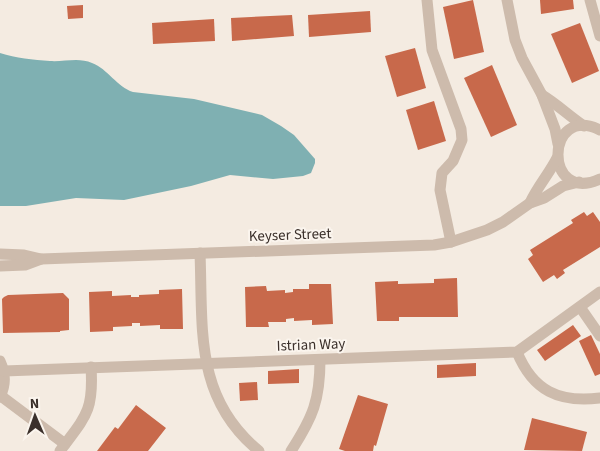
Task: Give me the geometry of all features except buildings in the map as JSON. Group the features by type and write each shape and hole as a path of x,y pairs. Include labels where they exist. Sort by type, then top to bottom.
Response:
{"street":[{"path":"427,0 432,50 461,129 462,140 452,161 442,173 440,190 451,242"},
{"path":"507,0 515,40 522,58 542,96 555,130 559,166 564,174 571,179 600,190"},
{"path":"590,0 600,36"},
{"path":"542,96 584,126 600,130"},
{"path":"558,144 568,131 575,127 584,126"},
{"name":"Keyser Street","path":"530,203 536,190 557,158"},
{"name":"Keyser Street","path":"0,254 24,255 42,259 415,246 451,242 487,230 503,222 530,203 544,198 563,186 600,179"},
{"path":"200,254 202,337 206,363 215,395 236,428 259,451"},
{"name":"Keyser Street","path":"0,266 25,265 42,259"},
{"path":"600,292 517,352 533,379 552,393 563,398 600,398"},
{"path":"580,307 600,336"},
{"name":"Istrian Way","path":"2,366 91,367 517,352"},
{"path":"291,451 306,427 315,405 320,381 320,360"},
{"path":"2,366 5,380 0,397 62,447 87,413 92,393 91,367"}],"water":[{"path":"0,53 37,60 87,61 103,69 127,90 133,92 194,99 262,115 294,135 315,159 315,163 311,173 303,176 273,179 230,175 191,186 124,200 76,198 26,206 0,206"}]}
